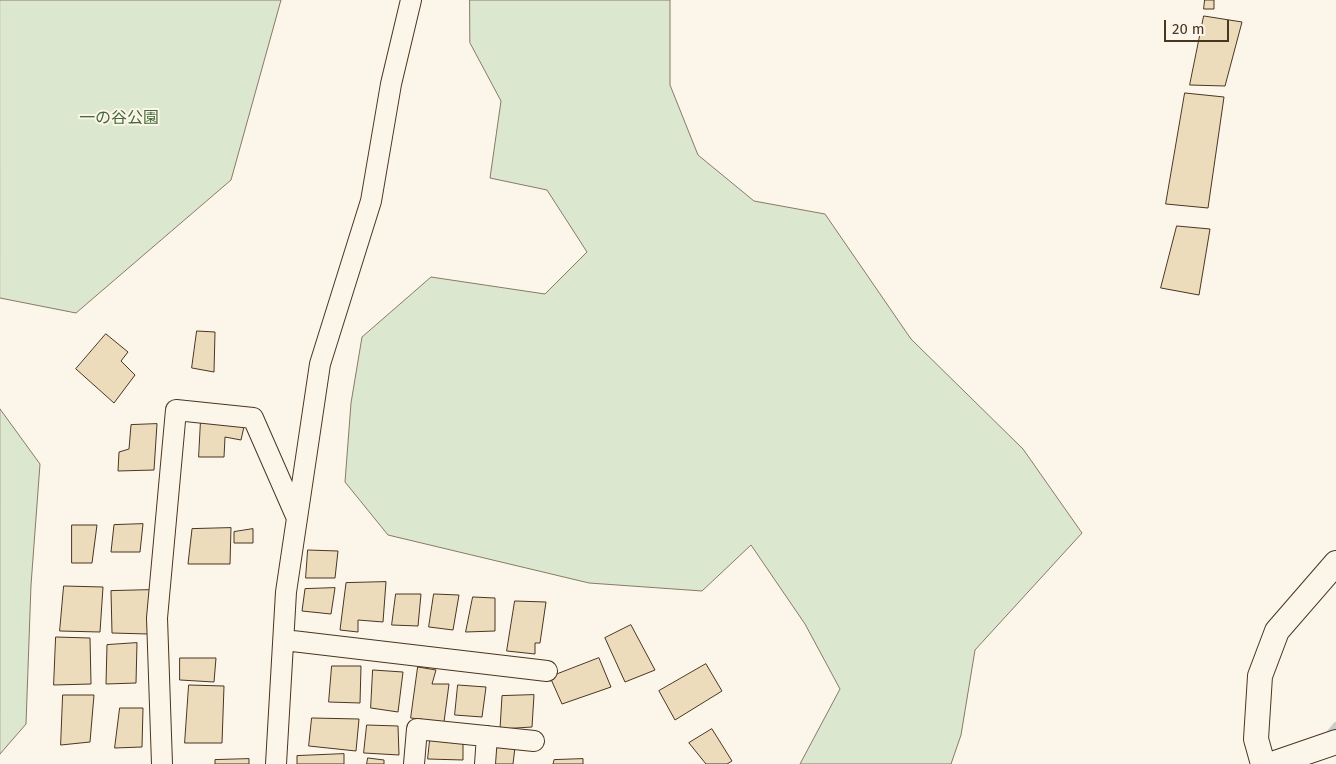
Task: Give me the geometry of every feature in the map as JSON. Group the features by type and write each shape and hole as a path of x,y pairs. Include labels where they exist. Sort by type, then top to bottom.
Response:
{"street":[{"path":"276,764 286,592 320,364 371,201 391,84 411,0"},
{"path":"162,764 157,618 176,410 253,418 296,516"},
{"path":"1263,764 1256,739 1260,676 1277,631 1336,563"},
{"path":"284,640 547,671"},
{"path":"414,764 417,728 534,741"},
{"path":"485,764 487,736"},
{"path":"1272,764 1336,742"}],"green space":[{"name":"一の谷公園","path":"0,0 281,0 231,180 76,313 0,298"},
{"path":"470,0 670,0 670,85 698,155 754,201 825,214 911,339 1023,449 1082,533 975,650 961,735 951,764 800,764 840,689 805,624 751,545 702,591 589,583 388,535 345,482 351,403 362,337 431,277 545,294 587,252 547,190 490,178 501,101 470,43"},
{"path":"0,409 40,464 31,585 26,724 0,754"}],"building":[{"path":"1205,0 1214,0 1214,9 1204,9"},
{"path":"1204,16 1242,22 1225,86 1190,85"},
{"path":"1185,93 1224,97 1208,208 1166,204"},
{"path":"1177,226 1210,229 1199,295 1161,288"},
{"path":"197,331 215,332 214,372 192,368"},
{"path":"106,334 128,352 121,361 135,375 114,403 76,369"},
{"path":"201,419 245,422 241,440 225,437 224,457 199,457"},
{"path":"157,424 154,470 118,471 119,452 129,449 131,425"},
{"path":"143,524 140,552 111,552 114,525"},
{"path":"72,525 97,525 92,563 72,563"},
{"path":"231,528 230,564 188,564 192,529"},
{"path":"253,529 253,543 234,543 234,532"},
{"path":"308,550 338,551 335,578 306,578"},
{"path":"386,582 383,622 358,620 358,632 340,630 346,583"},
{"path":"64,586 103,587 100,632 60,631"},
{"path":"335,588 331,614 302,611 305,589"},
{"path":"152,590 148,634 112,633 111,591"},
{"path":"396,594 421,594 418,626 392,625"},
{"path":"434,594 459,595 453,630 429,627"},
{"path":"473,597 495,598 495,631 466,632"},
{"path":"515,601 546,602 540,643 535,643 535,654 507,651"},
{"path":"631,625 655,670 625,682 605,638"},
{"path":"56,637 90,638 91,684 54,685"},
{"path":"137,643 136,683 106,684 107,645"},
{"path":"180,658 216,658 214,682 180,680"},
{"path":"599,658 611,687 562,704 550,677"},
{"path":"706,664 722,691 675,720 659,691"},
{"path":"332,666 361,666 360,703 329,702"},
{"path":"418,667 436,670 432,684 449,684 444,722 411,718"},
{"path":"373,670 403,672 398,712 371,708"},
{"path":"189,685 224,686 222,743 185,743"},
{"path":"458,685 486,687 482,717 455,715"},
{"path":"63,695 94,695 90,742 61,745"},
{"path":"534,695 532,727 500,729 502,696"},
{"path":"120,708 143,708 142,747 115,748"},
{"path":"312,718 359,719 356,751 309,746"},
{"path":"367,725 398,726 399,755 364,753"},
{"path":"712,729 732,761 727,764 706,764 689,743"},
{"path":"430,740 463,740 463,760 428,759"},
{"path":"496,747 515,747 513,764 495,764"},
{"path":"344,754 344,764 297,764 297,756"},
{"path":"368,758 384,760 384,764 367,764"},
{"path":"249,759 249,764 215,764 215,760"},
{"path":"583,759 583,764 553,764 554,760"}],"waterway":[{"path":"1326,737 1336,725"}]}
